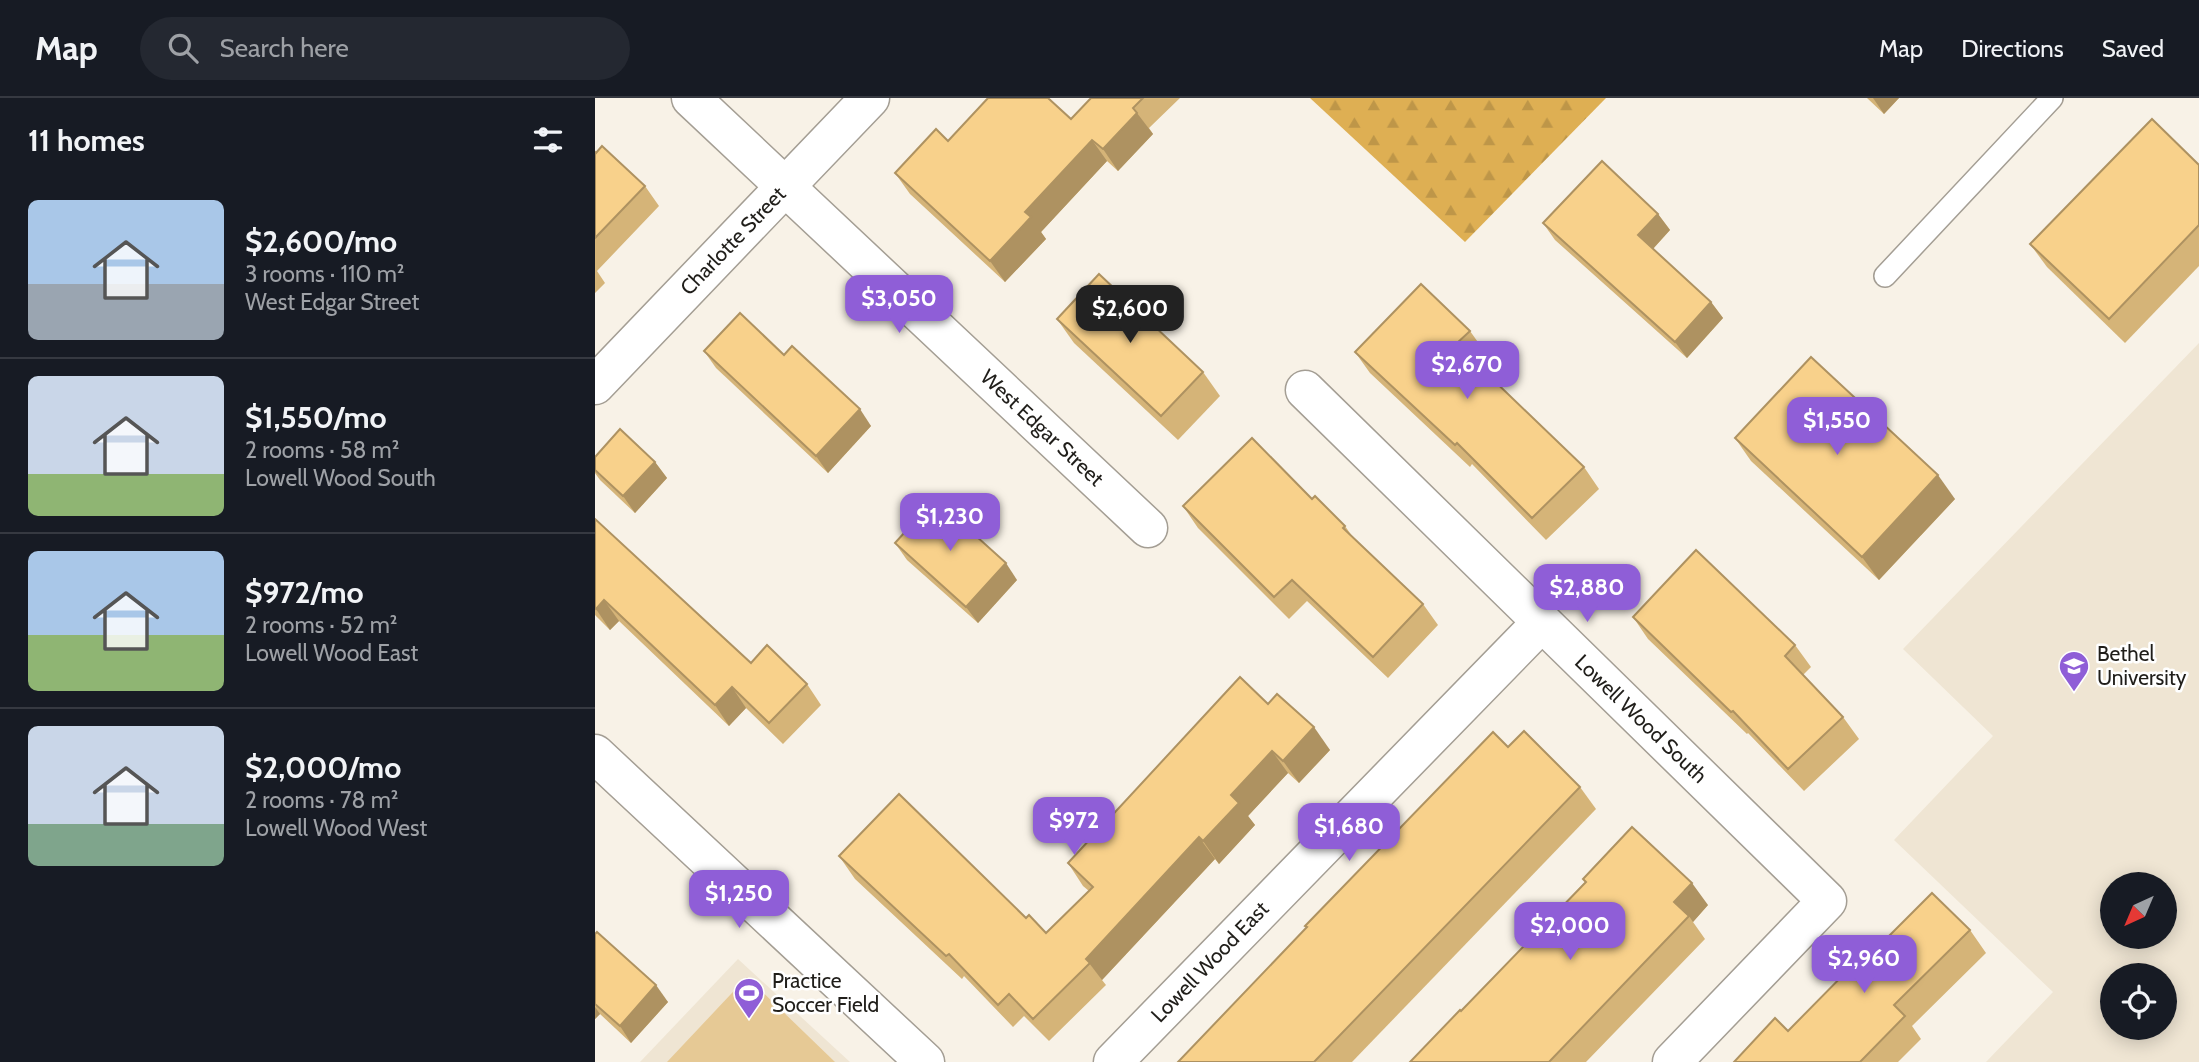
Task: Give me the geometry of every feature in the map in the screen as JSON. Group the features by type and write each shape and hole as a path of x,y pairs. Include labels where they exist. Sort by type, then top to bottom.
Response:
{"street":[{"name":"West Edgar Street","path":"691,98 1148,528"},
{"name":"Charlotte Street","path":"595,385 870,98"},
{"name":"Lowell Wood South","path":"1305,390 1827,901 1672,1062"},
{"name":"Lowell Wood East","path":"1113,1062 1542,622"},
{"path":"595,754 925,1062"}],"lane":[{"path":"1885,276 2052,98"}],"shaded area":[{"name":"Bethel University","path":"2199,343 2199,1062 1986,1062 2053,992 1894,840 1993,736 1903,649"},
{"name":"Practice Soccer Field","path":"738,959 850,1062 640,1062"},
{"name":"Practice Soccer Field","path":"747,977 835,1062 667,1062"}],"green space":[{"path":"1310,98 1606,98 1465,242"}],"building":[{"path":"988,98 1048,98 1071,119 1091,98 1143,98 1133,108 1137,113 1103,149 1092,140 1025,212 1031,217 990,261 895,173 936,129 948,141"},
{"path":"2152,119 2199,165 2199,225 2109,319 2030,244"},
{"path":"602,146 645,186 595,238 595,152"},
{"path":"1602,161 1658,214 1638,235 1711,302 1675,342 1543,223"},
{"path":"1099,274 1203,372 1161,416 1057,319"},
{"path":"1421,284 1470,331 1456,344 1584,467 1532,518 1457,443 1455,445 1355,352"},
{"path":"740,313 784,355 792,346 860,409 816,456 704,351"},
{"path":"1811,357 1938,475 1862,557 1735,438"},
{"path":"620,429 655,462 623,496 595,470 595,457"},
{"path":"1252,438 1312,499 1315,496 1345,526 1343,528 1423,604 1373,657 1292,580 1274,597 1183,506"},
{"path":"935,499 1006,563 966,607 895,543"},
{"path":"595,519 751,663 767,645 807,684 769,723 732,687 715,705 604,600 595,608"},
{"path":"1696,550 1795,645 1785,656 1843,717 1788,769 1733,711 1633,617"},
{"path":"1240,677 1268,704 1277,694 1314,727 1283,761 1272,751 1231,795 1239,803 1203,841 1199,837 1086,959 1090,963 1033,1019 1009,994 998,1005 949,954 946,956 839,856 899,794 1026,918 1029,915 1046,933 1093,887 1068,863"},
{"path":"1524,731 1580,787 1314,1062 1178,1062 1493,732 1508,747"},
{"path":"1632,827 1692,883 1674,902 1689,916 1549,1062 1410,1062 1586,882 1583,879"},
{"path":"1932,893 1970,930 1894,1005 1905,1016 1860,1062 1734,1062 1775,1018 1788,1031 1853,965 1857,968"},
{"path":"597,932 656,985 620,1026 595,1004"}],"place":[{"name":"Bethel University","path":"2074,693"},
{"name":"Practice Soccer Field","path":"749,1020"}]}
